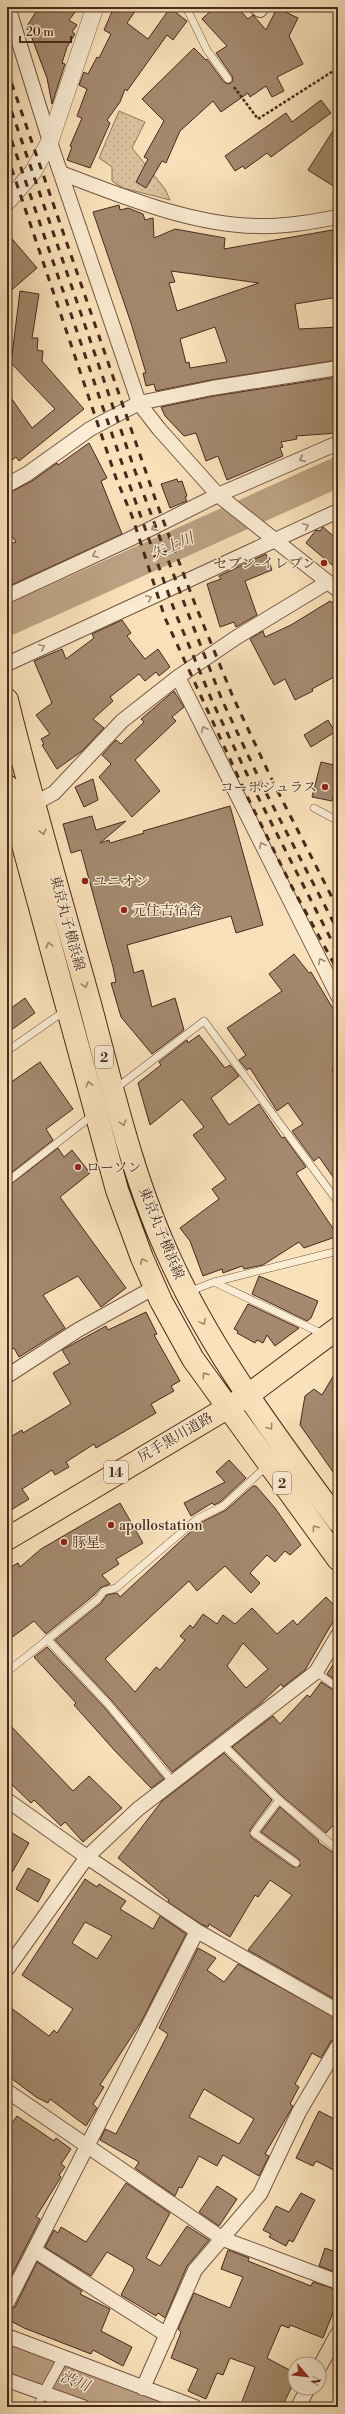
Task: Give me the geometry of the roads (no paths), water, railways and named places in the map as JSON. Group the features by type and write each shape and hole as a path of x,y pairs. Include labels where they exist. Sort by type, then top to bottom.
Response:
{"main road":[{"name":"東京丸子横浜線","path":"8,713 12,782 67,1009 124,1216 155,1287 182,1340 227,1407 338,1559"},
{"name":"東京丸子横浜線","path":"12,782 35,803 114,1090 157,1226 170,1260 247,1396 338,1521"},
{"name":"尻手黒川道路","path":"10,1530 247,1396 334,1335"}],"street":[{"path":"8,7 50,141 139,403 159,429 222,498 333,586 237,637 178,677 122,721 54,793 35,803"},
{"path":"8,198 33,172 50,141 95,7"},
{"path":"256,7 260,10 261,7"},
{"path":"61,173 118,195 205,221 256,226 290,225 338,217"},
{"path":"7,485 27,474 90,429 139,403 212,388 338,368"},
{"path":"7,596 222,498 338,443"},
{"path":"7,664 270,537 338,511"},
{"path":"178,677 338,996"},
{"path":"9,1372 78,1330 155,1287"},
{"path":"7,1969 87,1857 138,1809 316,1672 338,1635"},
{"path":"7,1800 87,1857 197,1931 338,2011"},
{"path":"7,2303 197,1931"},
{"path":"143,2388 195,2270 260,2194 299,2112 338,2046"},
{"path":"7,2092 223,2239 338,2282"},
{"path":"34,2250 167,2335"},
{"path":"326,2356 338,2333"},
{"path":"7,2336 61,2362 143,2388 195,2407"},
{"path":"45,2390 61,2362"},
{"path":"7,2380 45,2390 83,2407"},
{"path":"298,2407 304,2396"}],"lane":[{"path":"186,7 207,50 228,79"},
{"path":"314,808 338,821"},
{"path":"7,1052 67,1009"},
{"path":"114,1090 204,1021 338,1202"},
{"path":"7,1182 96,1112"},
{"path":"187,1292 214,1282 338,1251"},
{"path":"214,1282 334,1335"},
{"path":"7,1672 98,1599 104,1591 116,1588 197,1519 223,1506 268,1464"},
{"path":"47,1639 108,1704 173,1782"},
{"path":"316,1672 338,1688"},
{"path":"222,1744 278,1800 338,1850"},
{"path":"278,1800 254,1833 296,1863"},
{"path":"36,2407 45,2390"}],"waterway":[{"name":"矢上川","path":"7,621 338,472"},
{"name":"渋川","path":"7,2356 143,2407"}],"railway":[{"path":"7,70 157,504 195,604 233,697 273,782 338,909"},
{"path":"7,98 135,471 222,700 263,787 338,931"},
{"path":"7,127 126,475 175,612 213,703 255,791 338,953"},
{"path":"7,155 116,478 132,516 165,618 247,796 292,887 338,971"}],"place":[{"name":"セブン-イレブン","path":"324,563"},
{"name":"コーポジュラス","path":"325,787"},
{"name":"ユニオン","path":"85,881"},
{"name":"元住吉宿舎","path":"124,910"},
{"name":"ローソン","path":"78,1167"},
{"name":"apollostation","path":"111,1525"},
{"name":"豚星。","path":"64,1542"}]}
